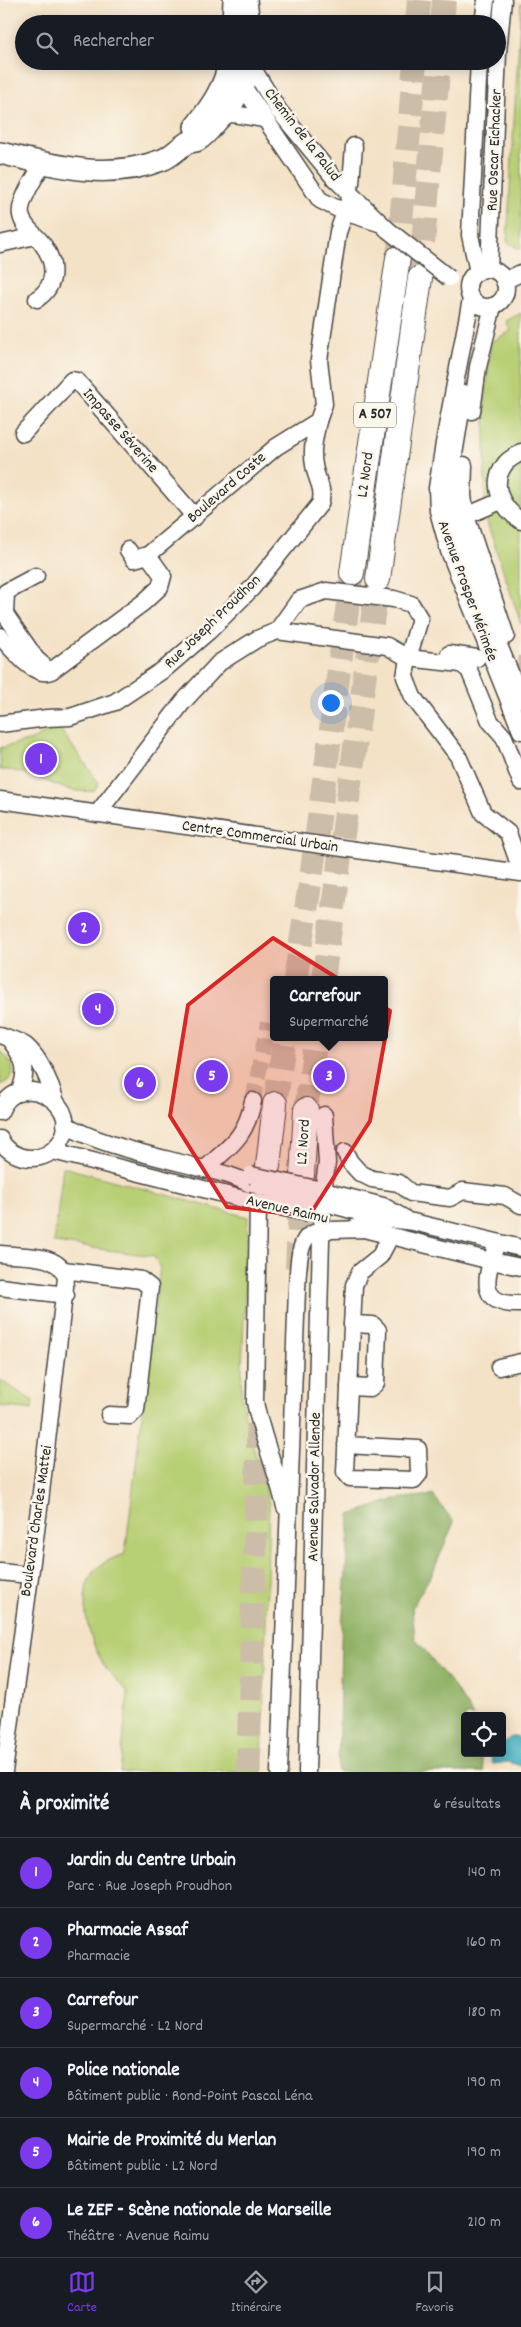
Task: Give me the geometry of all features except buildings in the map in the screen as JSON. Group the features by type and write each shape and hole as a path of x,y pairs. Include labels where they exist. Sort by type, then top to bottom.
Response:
{"highway":[{"name":"L2 Nord","path":"352,573 398,258"},
{"name":"L2 Nord","path":"378,579 420,278"},
{"name":"L2 Nord","path":"264,1102 289,1194"},
{"name":"L2 Nord","path":"289,1194 315,1113"}],"main road":[{"path":"233,15 234,0"},
{"path":"246,0 248,15"},
{"path":"188,143 192,132 238,70"},
{"path":"0,154 87,171 113,172 162,160 174,154 188,143 198,140 222,116 239,70"}],"street":[{"path":"484,15 486,0"},
{"name":"Rue Oscar Eichacker","path":"502,15 503,0"},
{"name":"Chemin de la Palud","path":"240,70 264,119 320,200 344,212 384,226"},
{"name":"Chemin de la Palud","path":"244,70 255,72 279,111 349,192 384,226"},
{"path":"479,70 470,235 484,270"},
{"name":"Rue Oscar Eichacker","path":"484,270 497,70"},
{"name":"Chemin de la Palud","path":"222,116 232,114 264,119"},
{"path":"318,421 324,404 320,360 338,232 351,183 354,146"},
{"path":"37,299 51,287 53,277 47,250 24,223 20,207 43,163"},
{"path":"384,226 470,294 481,306 493,306 503,298 506,293 504,281 498,273 484,270 471,279 470,294"},
{"path":"0,244 35,236"},
{"path":"504,281 521,273"},
{"name":"Avenue Prosper Mérimée","path":"470,294 438,488 438,511 449,551 521,731"},
{"name":"Avenue Prosper Mérimée","path":"493,306 484,336 478,367 464,468 463,496 466,516 503,628 521,673"},
{"path":"463,334 469,365"},
{"path":"484,336 469,365 452,467 451,499 455,529 484,609 521,700"},
{"name":"Impasse Séverine","path":"23,433 72,380 77,381 194,517"},
{"name":"Boulevard Coste","path":"148,555 276,447 318,421"},
{"name":"Rue Joseph Proudhon","path":"0,724 70,717 115,702 166,668 208,630 252,588 320,504 322,489 314,467 312,446 318,421"},
{"path":"521,452 506,462 499,474 497,487 501,501 521,522"},
{"path":"466,516 501,501"},
{"path":"0,636 36,671 46,673 51,671 144,602 160,587 163,576 148,555 134,559 128,550"},
{"path":"36,576 6,592 5,614 36,659 51,671"},
{"path":"277,631 299,600 326,590 400,600 411,604 420,619 408,658 405,677 412,697 458,756 483,813 508,833 521,871"},
{"path":"97,814 183,702 219,664 257,639 277,631 387,646 408,658 461,664 469,670 490,721 504,737 521,782"},
{"path":"408,658 433,651 477,658"},
{"name":"Centre Commercial Urbain","path":"0,800 521,871"},
{"path":"4,1037 18,1052 25,1065 25,1074 6,1101"},
{"path":"4,1037 26,1047 35,1057 52,1089 56,1102"},
{"path":"0,1139 6,1148 23,1157 45,1156 60,1143 65,1124 61,1108 56,1102 47,1095 37,1091 6,1101"},
{"path":"205,1169 244,1130 249,1119 264,1102"},
{"name":"Avenue Raimu","path":"65,1124 94,1137 205,1169 233,1174 289,1194"},
{"name":"Avenue Raimu","path":"53,1151 289,1194 381,1218 413,1222 521,1248"},
{"path":"345,1152 350,1162 360,1172 372,1179 399,1183 411,1193 450,1198 463,1191 506,1196 521,1205"},
{"path":"289,1194 365,1229 390,1237 521,1267"},
{"path":"288,1522 280,1487 259,1424 255,1402 289,1194"},
{"path":"279,1772 298,1262 301,1244 306,1236 289,1194"},
{"name":"Avenue Salvador Allende","path":"289,1194 308,1772"},
{"path":"346,1445 352,1324 357,1278 380,1256 390,1237"},
{"path":"497,1243 486,1280 491,1295 502,1302 521,1304"},
{"path":"0,1254 50,1260 59,1263 64,1270 141,1280 150,1287 136,1410 130,1416 109,1415"},
{"name":"Boulevard Charles Mattei","path":"4,1772 66,1295 64,1270"},
{"path":"0,1287 66,1295"},
{"path":"350,1387 370,1388 376,1383 378,1330 373,1325 352,1324"},
{"path":"499,1367 521,1362"},
{"path":"0,1572 29,1575"}],"highlighted area":[{"path":"273,938 390,1011 370,1121 309,1216 227,1207 170,1116 188,1005"}],"green space":[{"path":"521,3 521,250 507,242"},
{"path":"521,313 521,624 485,516 485,400 491,342 511,331 506,321"},
{"path":"58,726 99,783 94,791 70,790 24,773 0,770 0,748 32,740"},
{"path":"0,1051 11,1064 13,1073 7,1082 0,1085"},
{"path":"63,1167 248,1217 241,1393 246,1421 269,1504 262,1772 120,1772 128,1692 107,1669 96,1649 87,1622 85,1595 88,1583 96,1569 108,1561 125,1554 160,1266 153,1256 54,1243"},
{"path":"0,1380 33,1401 32,1410 0,1406"},
{"path":"433,1495 454,1522 433,1572 412,1607 415,1638 455,1688 470,1712 461,1712 461,1757 482,1757 484,1772 338,1772 341,1639 350,1515 395,1499"}],"water":[{"path":"517,1736 521,1742 521,1766 508,1762 493,1764 490,1757 506,1757 506,1741 511,1737"}],"tunnel":[{"path":"418,15 419,0"},
{"path":"443,15 444,0"},
{"path":"398,258 414,70"},
{"path":"420,278 438,70"},
{"path":"296,976 311,878 352,573"},
{"path":"324,976 378,579"},
{"path":"494,660 521,664"},
{"path":"253,1101 268,1023"},
{"path":"275,1104 284,1041"},
{"path":"306,1110 315,1041"},
{"path":"297,1268 301,1187"},
{"path":"248,1772 259,1414"}],"place":[{"name":"Jardin du Centre Urbain","path":"41,759"},
{"name":"Pharmacie Assaf","path":"84,928"},
{"name":"Police nationale","path":"98,1009"},
{"name":"Mairie de Proximité du Merlan","path":"212,1076"},
{"name":"Carrefour","path":"329,1076"},
{"name":"Le ZEF - Scène nationale de Marseille","path":"140,1083"}]}
